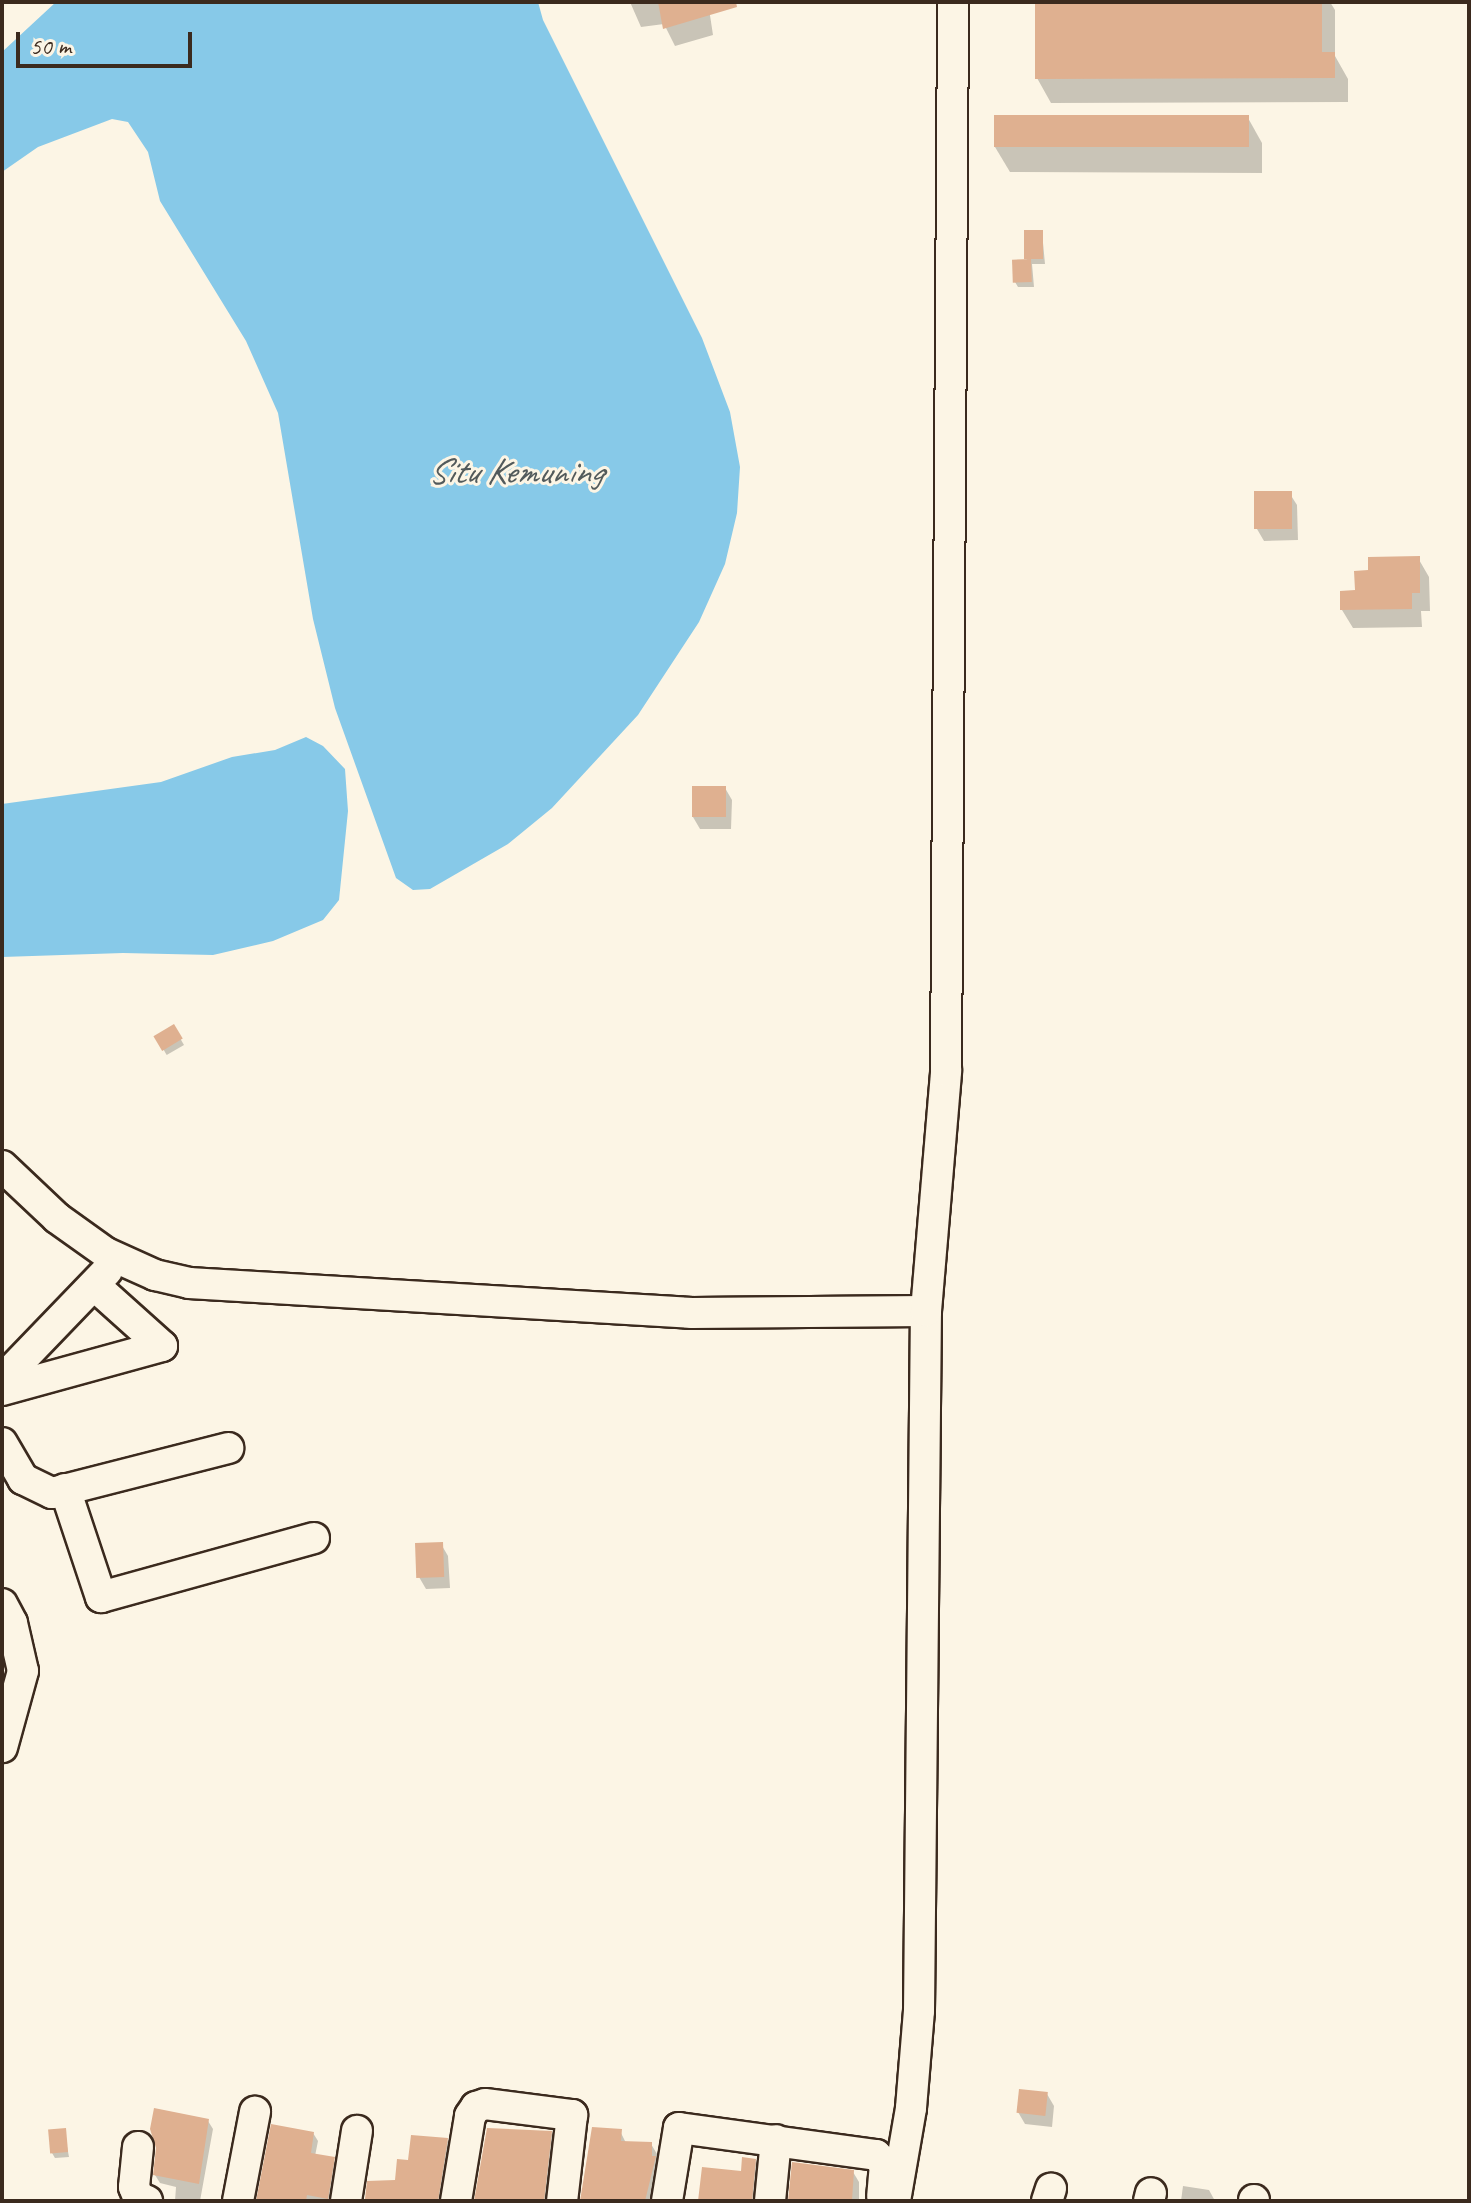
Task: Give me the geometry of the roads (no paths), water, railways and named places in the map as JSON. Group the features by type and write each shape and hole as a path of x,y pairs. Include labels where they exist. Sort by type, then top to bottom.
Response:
{"street":[{"path":"895,2201 911,2108 919,2011 926,1605 926,1311 946,1071 953,2"},
{"path":"2,1166 71,1230 119,1259 155,1275 189,1283 692,1313 926,1311"},
{"path":"2,1380 119,1259"},
{"path":"2,1390 162,1346 94,1285"},
{"path":"2,1443 23,1479 52,1493 228,1448"},
{"path":"65,1489 101,1597 314,1538"},
{"path":"2,1747 8,1715 22,1683 22,1658 5,1616"},
{"path":"456,2201 470,2116 482,2104 572,2115 562,2201"},
{"path":"238,2201 255,2112"},
{"path":"667,2201 679,2128 882,2158 885,2175 881,2201"},
{"path":"346,2201 357,2131"},
{"path":"770,2201 776,2140"},
{"path":"138,2147 134,2187 138,2197 147,2201"}],"water":[{"name":"Situ Kemuning","path":"56,2 538,2 543,20 702,338 730,412 740,467 737,513 725,564 699,622 638,715 552,808 508,844 430,889 413,890 396,878 335,708 313,619 278,413 246,341 160,201 148,152 128,122 112,119 38,147 2,172 2,52"},
{"path":"306,737 323,746 345,769 348,811 339,900 323,920 273,941 213,955 123,953 2,957 2,804 161,782 232,757 275,750"}]}
